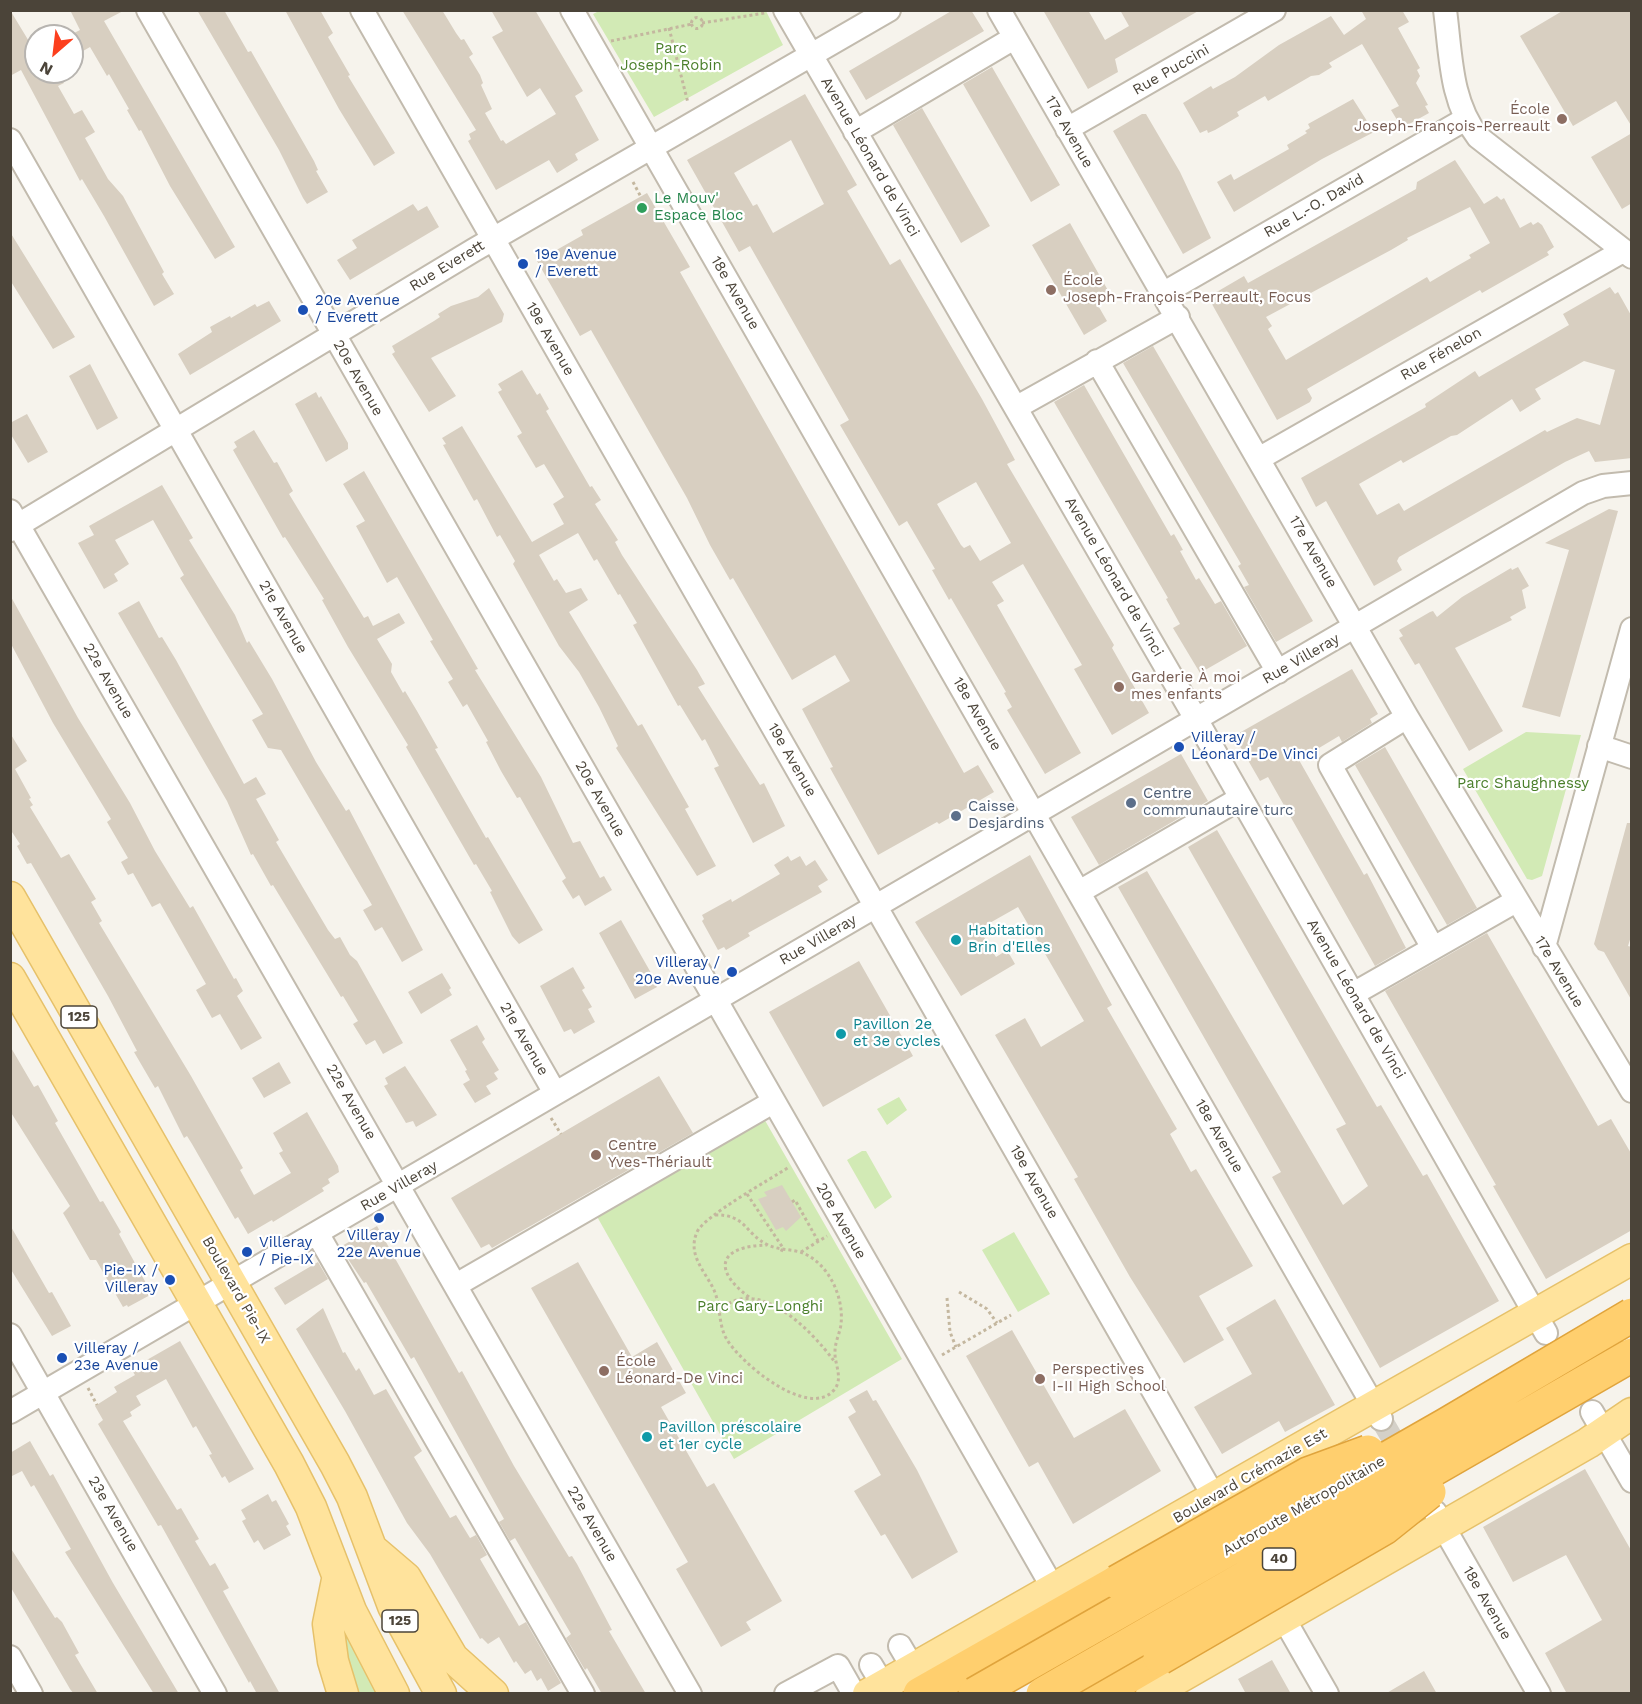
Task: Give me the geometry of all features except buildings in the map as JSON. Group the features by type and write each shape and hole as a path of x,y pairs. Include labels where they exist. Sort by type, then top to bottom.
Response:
{"highway":[{"name":"Autoroute Métropolitaine","path":"975,1694 1446,1425 1632,1315"},
{"name":"40","path":"1043,1694 1515,1424 1632,1354"},
{"path":"1098,1694 1384,1528 1515,1424"},
{"path":"911,1669 1118,1582 1308,1474 1446,1425"}],"main road":[{"name":"Boulevard Pie-IX","path":"10,897 344,1481 393,1606 441,1694"},
{"name":"125","path":"10,978 303,1490 357,1626 394,1694"},
{"name":"Boulevard Crémazie Est","path":"874,1681 911,1669 1053,1588 1218,1503 1377,1412 1541,1324 1632,1259"},
{"path":"1151,1694 1280,1611 1439,1519 1597,1422 1632,1413"},
{"path":"368,1545 406,1578 453,1658 493,1694"},
{"path":"338,1580 328,1624 333,1660 343,1694"}],"street":[{"name":"20e Avenue","path":"148,10 1053,1588"},
{"name":"19e Avenue","path":"362,10 1218,1503"},
{"name":"18e Avenue","path":"572,10 1377,1412"},
{"name":"Rue Everett","path":"13,522 176,429 650,147 889,10"},
{"name":"17e Avenue","path":"999,10 1260,458 1407,717 1632,1091"},
{"name":"Rue Puccini","path":"1068,129 1274,10"},
{"path":"1445,10 1456,97 1464,120 1478,137 1627,254"},
{"name":"Avenue Léonard de Vinci","path":"778,11 811,55 1017,407 1541,1324"},
{"path":"855,132 1014,38"},
{"name":"Rue L.-O. David","path":"1164,293 1464,120"},
{"name":"21e Avenue","path":"10,140 555,1093"},
{"name":"Rue Fénelon","path":"1260,458 1627,254"},
{"path":"1017,407 1178,317"},
{"path":"1097,362 1278,672"},
{"name":"Rue Villeray","path":"10,1412 1583,493 1603,486 1632,483"},
{"name":"22e Avenue","path":"13,522 400,1186 690,1694"},
{"path":"1544,947 1632,629"},
{"path":"1407,717 1330,765 1432,948"},
{"path":"1599,746 1632,757"},
{"path":"1079,892 1241,798"},
{"path":"1353,994 1516,901"},
{"path":"456,1285 773,1102"},
{"path":"318,1233 583,1694"},
{"name":"23e Avenue","path":"10,1335 215,1694"},
{"path":"1597,1422 1632,1481"},
{"name":"18e Avenue","path":"1439,1519 1539,1694"},
{"path":"1280,1611 1327,1694"},
{"path":"10,1657 31,1694"},
{"path":"786,1694 838,1666 854,1694"}],"path":[{"path":"692,24 696,18 702,22 778,11"},
{"path":"607,42 692,24 699,28 702,22"},
{"path":"669,28 688,104"},
{"path":"632,179 640,196"},
{"path":"551,1118 561,1134"},
{"path":"793,1164 700,1223 695,1254 714,1296 725,1336 737,1357 780,1388 815,1397 824,1396 834,1390 839,1377 835,1347 841,1323 841,1304 824,1269 817,1261 801,1252 782,1250 767,1245 744,1246 728,1254 724,1261 724,1269 731,1283 750,1298 769,1304 794,1317 820,1341 836,1363"},
{"path":"747,1194 782,1250"},
{"path":"802,1196 793,1201 818,1241"},
{"path":"715,1215 724,1215 742,1221 767,1245"},
{"path":"801,1252 832,1233"},
{"path":"959,1292 987,1309 998,1323"},
{"path":"718,1311 728,1302 750,1298"},
{"path":"947,1298 950,1332 956,1347"},
{"path":"938,1357 1011,1315"},
{"path":"978,1334 981,1340"},
{"path":"88,1388 98,1405"}],"green space":[{"name":"Parc Joseph-Robin","path":"599,11 766,11 783,45 654,117 593,14"},
{"name":"Parc Shaughnessy","path":"1526,732 1581,735 1542,876 1532,880 1527,879 1463,769"},
{"path":"899,1097 907,1110 887,1125 877,1109"},
{"name":"Parc Gary-Longhi","path":"763,1117 902,1359 734,1459 595,1213"},
{"path":"866,1151 892,1197 875,1209 847,1160"},
{"path":"1014,1232 1050,1294 1018,1312 982,1250"},
{"path":"342,1629 378,1693 353,1693"}],"tunnel":[{"path":"1381,1419 1406,1462"}],"place":[{"name":"École Joseph-François-Perreault","path":"1562,119"},
{"name":"Le Mouv' Espace Bloc","path":"642,208"},
{"name":"19e Avenue / Everett","path":"523,264"},
{"name":"École Joseph-François-Perreault, Focus","path":"1051,290"},
{"name":"20e Avenue / Everett","path":"303,310"},
{"name":"Garderie À moi mes enfants","path":"1119,687"},
{"name":"Villeray / Léonard-De Vinci","path":"1179,747"},
{"name":"Centre communautaire turc","path":"1131,803"},
{"name":"Caisse Desjardins","path":"956,816"},
{"name":"Habitation Brin d'Elles","path":"956,940"},
{"name":"Villeray / 20e Avenue","path":"732,972"},
{"name":"Pavillon 2e et 3e cycles","path":"841,1034"},
{"name":"Centre Yves-Thériault","path":"596,1155"},
{"name":"Villeray / 22e Avenue","path":"379,1218"},
{"name":"Villeray / Pie-IX","path":"247,1252"},
{"name":"Pie-IX / Villeray","path":"170,1280"},
{"name":"Villeray / 23e Avenue","path":"62,1358"},
{"name":"École Léonard-De Vinci","path":"604,1371"},
{"name":"Perspectives I-II High School","path":"1040,1379"},
{"name":"Pavillon préscolaire et 1er cycle","path":"647,1437"}]}
